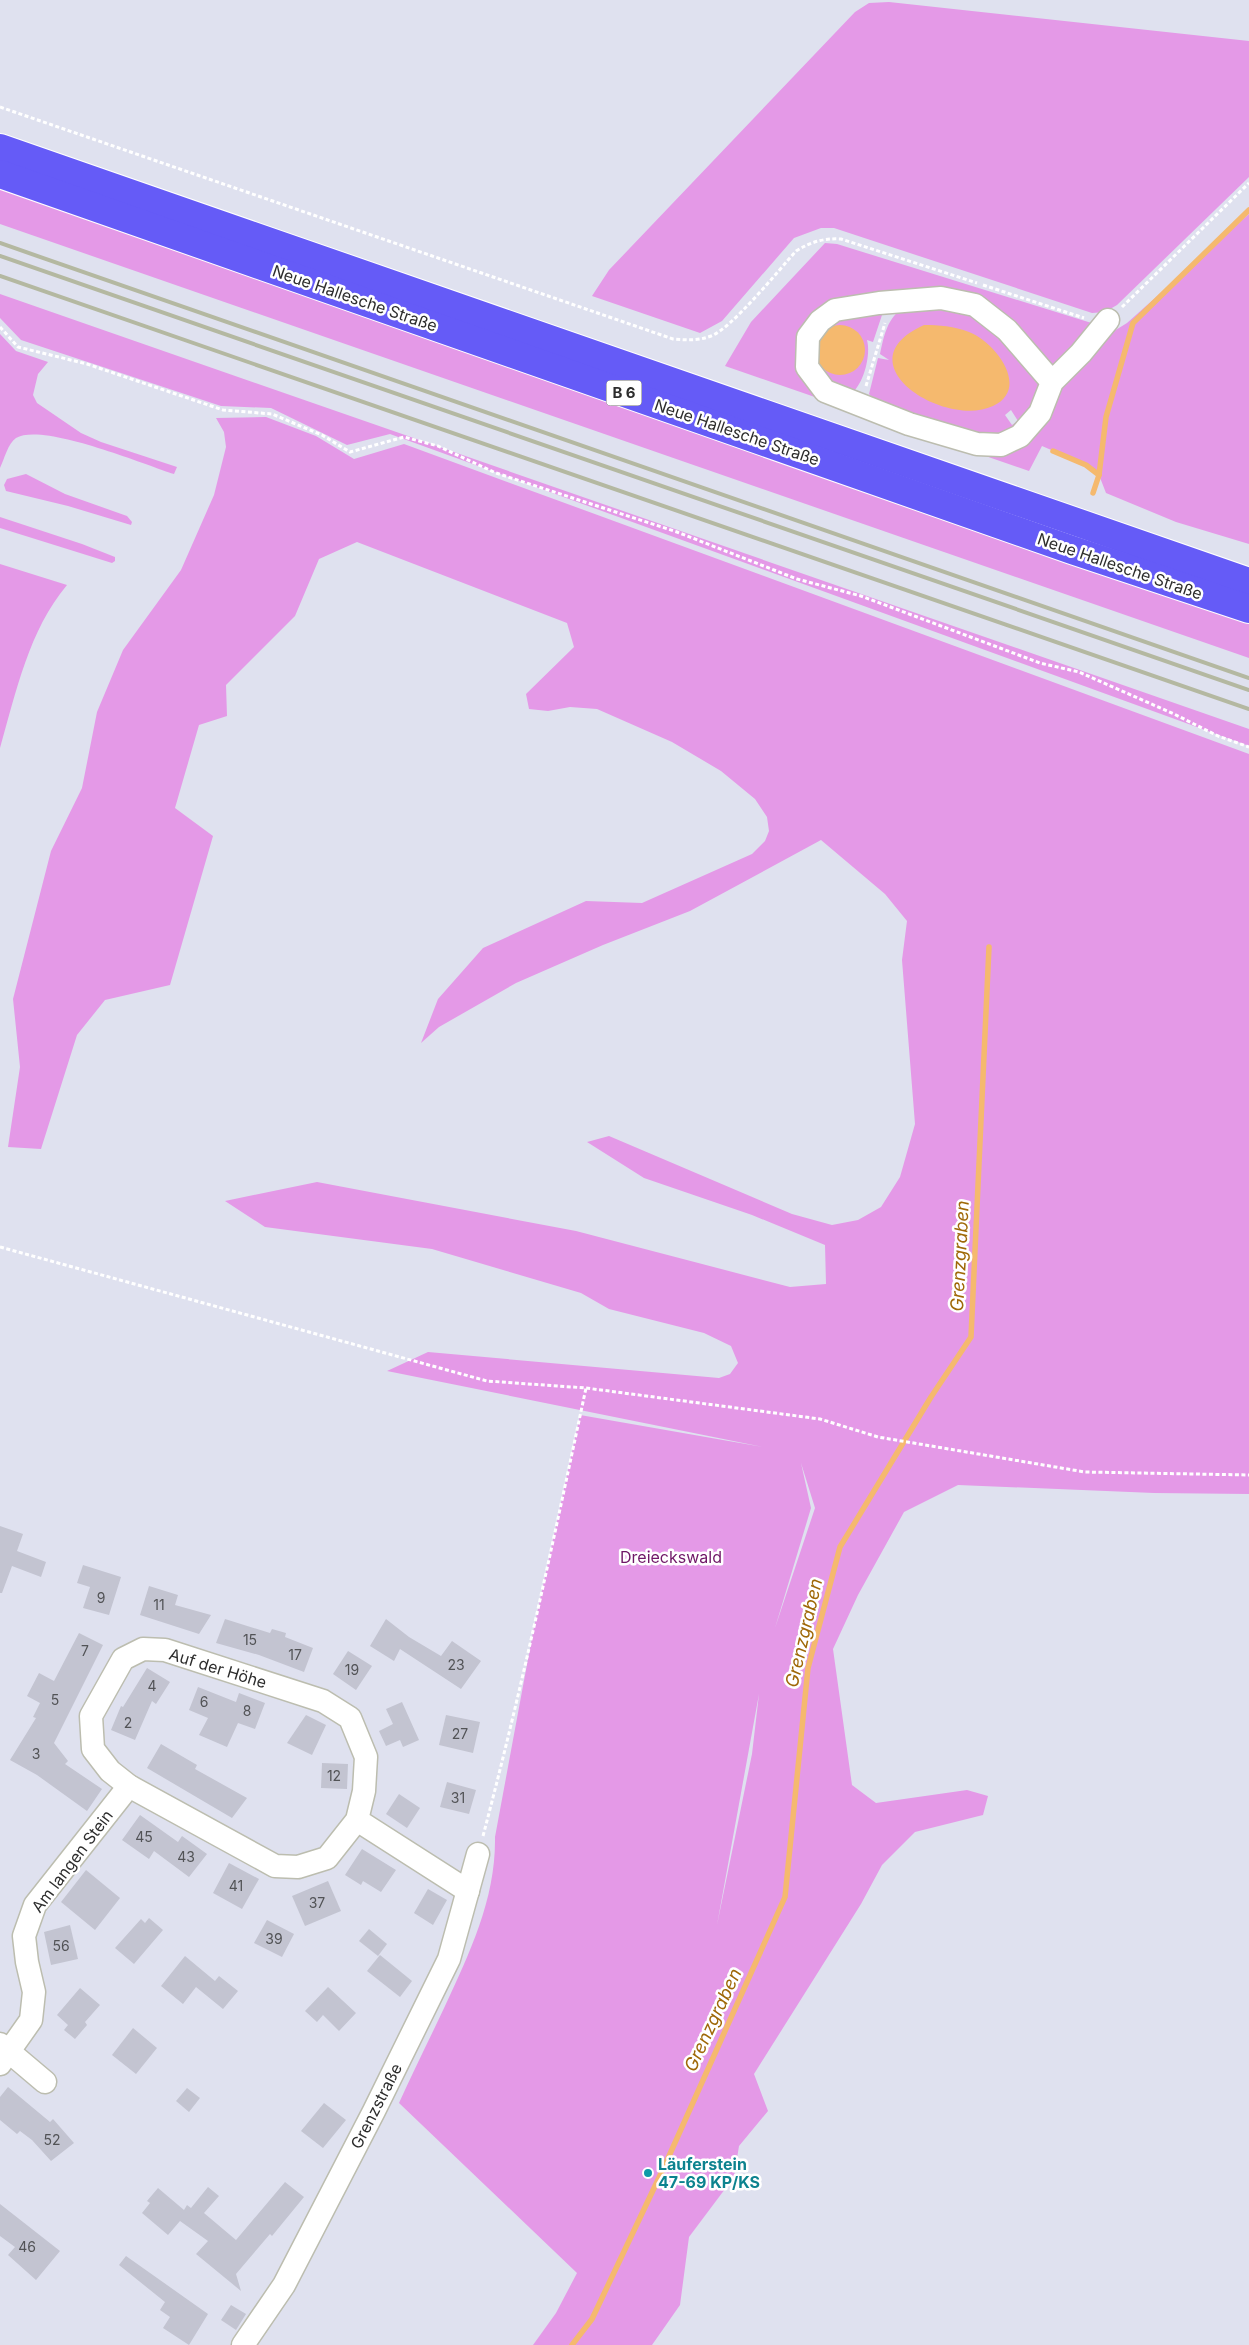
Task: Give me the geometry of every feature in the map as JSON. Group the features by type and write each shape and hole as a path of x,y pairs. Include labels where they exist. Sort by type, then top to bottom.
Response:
{"main road":[{"name":"Neue Hallesche Straße","path":"0,148 1249,582"},
{"name":"Neue Hallesche Straße","path":"0,174 1053,544 1249,609"}],"street":[{"path":"1052,382 1007,330 975,304 941,298 879,303 835,310 820,321 808,337 806,368 825,391 910,424 977,444 1001,445 1020,436 1040,414 1052,382 1081,353 1108,320"},
{"name":"Auf der Höhe","path":"143,1649 165,1650 323,1701 350,1718 366,1757 364,1791 357,1820 327,1858 298,1867 275,1866 129,1786 110,1771 93,1749 91,1716 123,1659 143,1649"},
{"name":"Am langen Stein","path":"45,2082 3,2053 31,2020 34,1992 27,1962 24,1936 35,1905 129,1786"},
{"path":"357,1820 468,1891"},
{"name":"Grenzstraße","path":"243,2345 284,2285 374,2111 449,1959 478,1854"}],"path":[{"path":"0,107 673,339 696,341 714,336 729,324 796,251 824,238 841,239 1091,320 1108,320 1249,183"},
{"path":"860,404 887,318 897,302"},
{"path":"0,327 18,347 87,364 223,410 272,414 322,435 350,452 404,437 438,446 496,473 677,532 797,579 861,596 1040,663 1079,672 1174,714 1218,736 1249,747"},
{"path":"0,1247 486,1381 586,1388 820,1419 878,1437 1085,1472 1249,1475"},
{"path":"478,1854 520,1689 586,1388"}],"green space":[{"path":"889,2 1249,41 1249,177 1117,305 1105,312 1092,313 834,228 821,228 794,238 722,321 700,333 592,296 609,270 855,12 869,3"},
{"path":"0,186 1249,617 1249,658 0,224"},
{"path":"1249,214 1249,544 1176,522 1106,493 1099,475 1086,465 1042,446 1029,471 725,366 751,322 825,243 837,244 1098,325 1060,373 987,308 821,311 814,384 1001,450 1101,339 1127,323"},
{"path":"0,294 1249,729 1249,746 390,434 347,445 271,408 221,406 21,340 0,318"},
{"path":"904,307 973,309 1046,383 1020,428 990,438 878,405 869,394 878,358 889,360 880,354 887,328 898,311","holes":["1011,410 1018,421 1012,425 1005,415"]},
{"path":"884,309 873,342 867,340 866,367 858,387 854,391 817,377 821,325"},
{"path":"0,334 16,351 48,362 38,374 33,395 37,403 81,433 101,442 177,467 174,474 93,446 47,435 29,435 13,440 0,468"},
{"name":"Dreieckswald","path":"266,417 316,436 354,459 404,444 1249,754 1249,1494 1154,1493 958,1485 904,1512 858,1595 833,1649 852,1785 876,1803 967,1790 988,1796 983,1815 915,1832 882,1865 861,1904 754,2074 768,2111 739,2146 734,2177 689,2237 680,2305 652,2345 533,2345 556,2313 577,2273 399,2103 464,1965 486,1903 494,1860 495,1837 533,1632 580,1415 763,1447 387,1371 428,1352 719,1378 730,1374 738,1363 731,1346 704,1333 609,1309 581,1293 432,1249 265,1227 225,1201 317,1182 576,1231 790,1287 826,1284 825,1245 752,1215 644,1178 587,1142 609,1136 792,1214 832,1225 858,1220 881,1207 900,1177 915,1124 902,960 907,921 885,894 821,840 690,911 603,945 516,983 439,1027 421,1043 438,999 483,948 586,901 642,903 752,854 765,841 769,831 767,817 755,799 721,771 672,742 597,709 570,707 548,711 529,709 526,694 574,647 567,623 357,542 319,559 295,616 226,685 227,716 199,725 175,808 213,836 170,985 105,1000 77,1035 41,1149 8,1147 20,1067 13,999 51,851 82,788 97,712 123,650 181,570 214,495 226,447 224,432 216,418","holes":["801,1463 815,1508 775,1628 811,1508","759,1694 752,1754 717,1925"]},
{"path":"26,474 65,494 127,516 132,522 131,525 68,506 6,491 4,485 7,479"},
{"path":"0,517 82,544 115,557 115,561 112,563 0,528"},
{"path":"0,564 67,585 54,603 33,642 18,684 0,748"}],"shaded area":[{"path":"840,325 849,327 860,336 865,350 863,359 854,370 840,375 831,373 820,364 815,350 817,341 826,330"},
{"path":"924,325 946,326 963,330 979,337 989,345 1005,366 1009,377 1009,388 1004,398 993,406 973,411 950,408 928,400 909,388 896,373 893,357 901,340"}],"building":[{"path":"0,1526 23,1534 17,1551 46,1562 41,1577 12,1566 2,1593 0,1593"},
{"path":"83,1565 121,1577 109,1615 83,1608 90,1587 77,1583"},
{"path":"149,1586 178,1595 175,1605 211,1615 199,1634 140,1615"},
{"path":"225,1619 270,1633 272,1629 286,1633 285,1637 313,1648 304,1672 259,1655 216,1643"},
{"path":"386,1619 409,1637 441,1656 452,1641 481,1661 461,1689 400,1649 394,1661 370,1646"},
{"path":"79,1633 103,1645 54,1743 68,1761 65,1764 102,1789 87,1811 37,1775 10,1760 36,1718 33,1717 40,1703 27,1696 39,1673 54,1681"},
{"path":"348,1651 372,1666 356,1690 333,1674"},
{"path":"147,1668 170,1682 156,1704 152,1701 135,1740 111,1730 121,1706 123,1707"},
{"path":"198,1687 236,1702 239,1693 265,1703 255,1729 238,1723 227,1747 199,1735 208,1718 189,1710"},
{"path":"402,1702 419,1740 403,1747 400,1740 386,1746 379,1731 393,1724 386,1709"},
{"path":"306,1715 326,1725 312,1755 287,1743"},
{"path":"446,1715 480,1722 473,1753 439,1745"},
{"path":"161,1744 197,1765 195,1769 247,1798 232,1818 147,1768"},
{"path":"322,1763 348,1764 347,1789 321,1788"},
{"path":"447,1782 476,1790 469,1814 440,1807"},
{"path":"399,1794 420,1808 407,1828 386,1814"},
{"path":"140,1815 178,1842 182,1836 207,1854 189,1877 154,1851 149,1859 122,1840"},
{"path":"362,1849 396,1870 381,1892 363,1881 361,1885 345,1875"},
{"path":"229,1863 259,1879 242,1909 213,1893"},
{"path":"86,1870 120,1898 95,1930 61,1902"},
{"path":"328,1881 341,1911 305,1926 292,1896"},
{"path":"428,1889 447,1900 433,1925 414,1913"},
{"path":"149,1918 163,1930 134,1964 115,1948 141,1919 145,1923"},
{"path":"267,1920 294,1934 282,1957 254,1943"},
{"path":"70,1925 78,1959 51,1965 44,1932"},
{"path":"369,1929 387,1944 378,1956 359,1941"},
{"path":"380,1955 412,1981 400,1997 367,1971"},
{"path":"185,1956 215,1981 219,1976 238,1991 223,2009 196,1987 183,2004 161,1986"},
{"path":"328,1987 356,2013 339,2031 323,2015 317,2022 305,2011"},
{"path":"80,1988 100,2005 85,2022 87,2025 75,2039 64,2030 68,2025 57,2015"},
{"path":"133,2028 157,2048 136,2074 112,2055"},
{"path":"8,2087 50,2122 53,2119 74,2143 51,2161 32,2140 20,2131 17,2134 0,2120 0,2097"},
{"path":"187,2088 200,2098 189,2112 176,2101"},
{"path":"324,2103 346,2120 323,2148 301,2131"},
{"path":"285,2182 304,2197 272,2236 270,2234 236,2274 241,2291 196,2254 208,2241 180,2221 168,2235 142,2213 150,2203 147,2201 158,2188 184,2210 187,2205 191,2208 208,2187 219,2196 204,2213 236,2240"},
{"path":"0,2204 60,2251 36,2280 8,2255 15,2247 0,2236"},
{"path":"126,2256 208,2314 189,2345 163,2328 170,2317 160,2310 165,2302 119,2265"},
{"path":"231,2305 246,2314 236,2330 221,2320"}],"waterway":[{"path":"1093,493 1099,475 1106,417 1133,323 1249,210"},
{"path":"1053,451 1086,465 1099,475"},
{"name":"Grenzgraben","path":"572,2345 592,2319 665,2165 785,1897 808,1668 840,1547 931,1397 971,1337 989,947"}],"railway":[{"path":"0,243 1249,678"},
{"path":"0,256 1249,690"},
{"path":"0,276 1249,709"}],"place":[{"name":"Läuferstein 47-69 KP/KS","path":"648,2173"}]}
